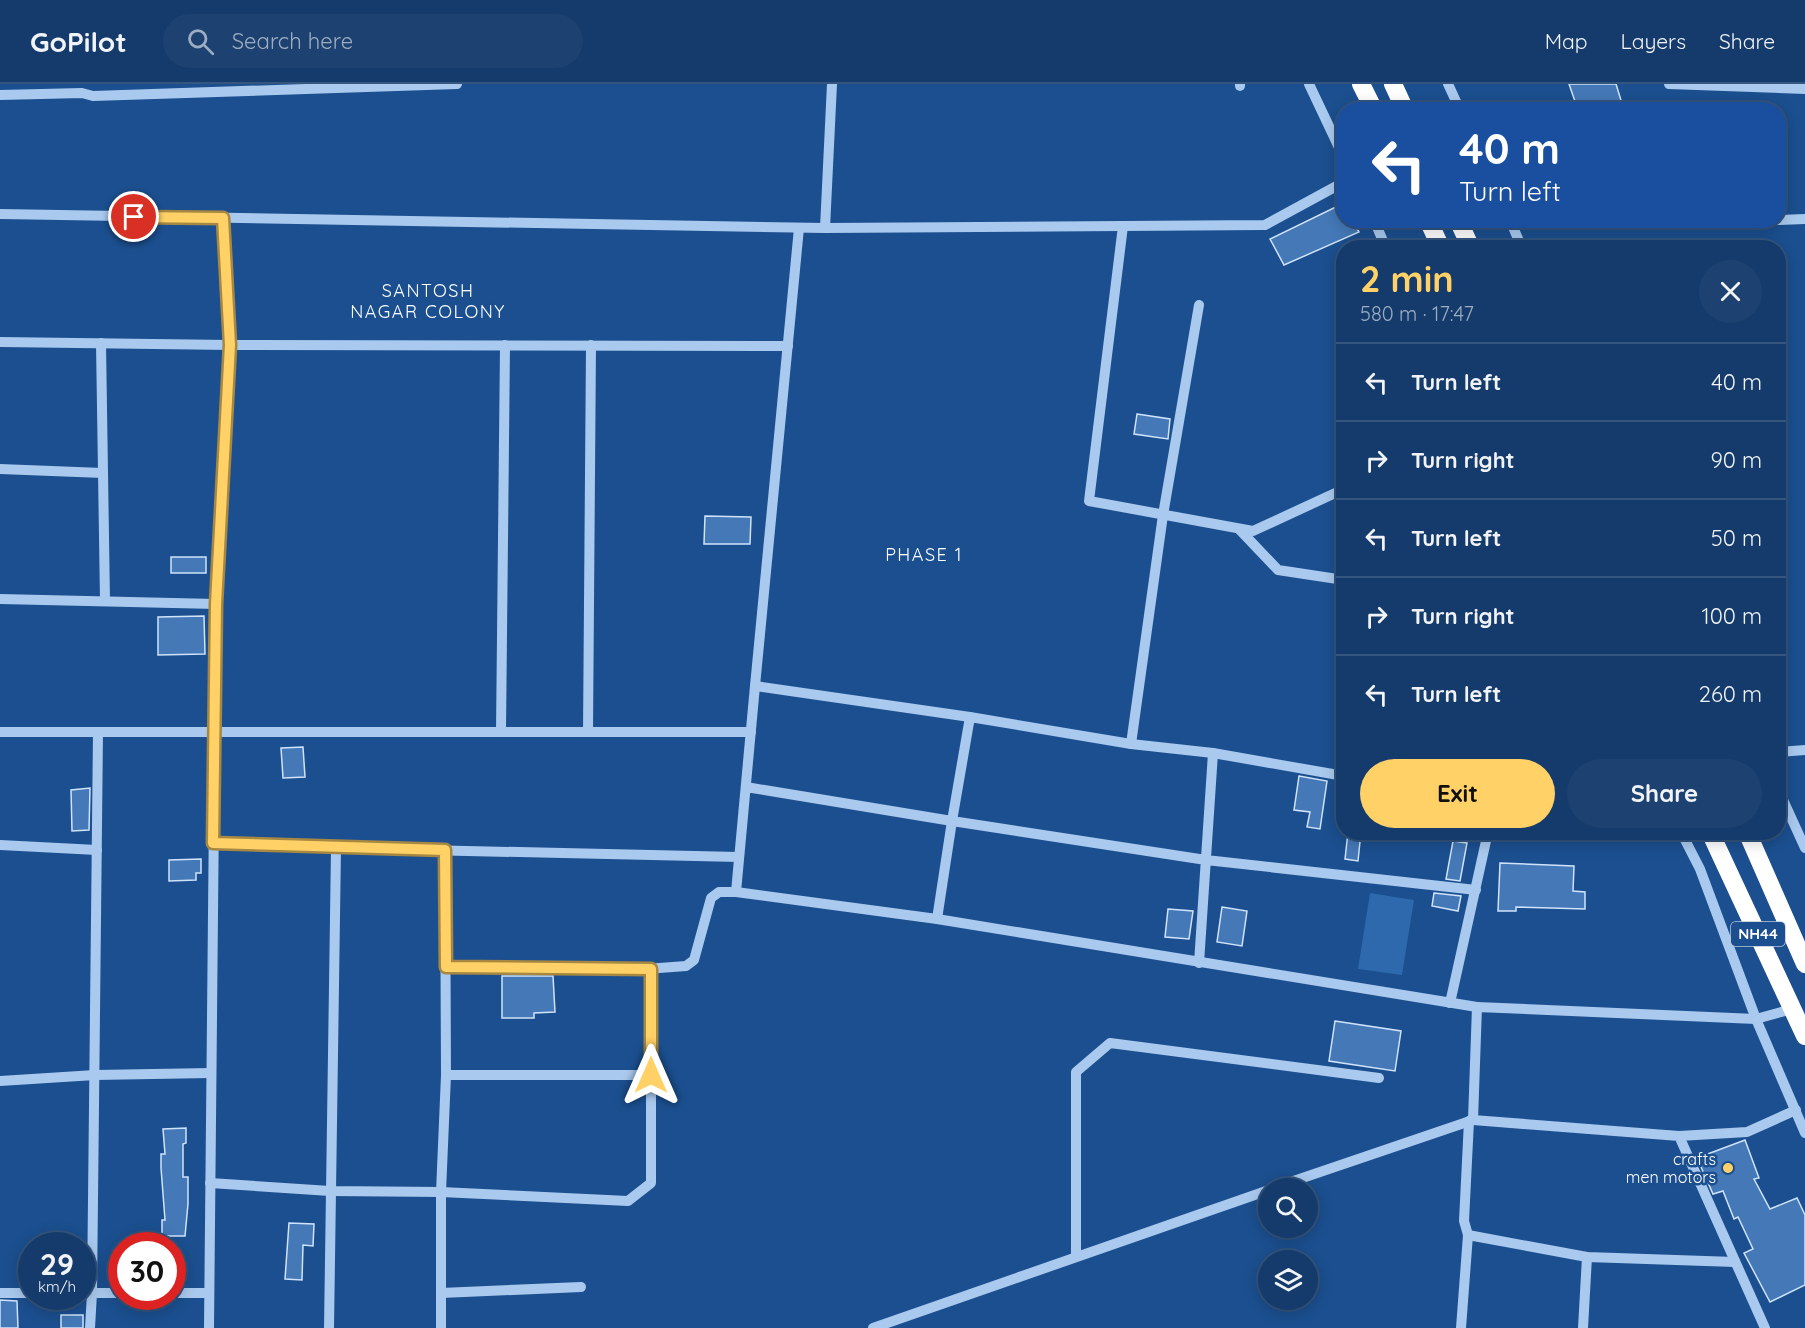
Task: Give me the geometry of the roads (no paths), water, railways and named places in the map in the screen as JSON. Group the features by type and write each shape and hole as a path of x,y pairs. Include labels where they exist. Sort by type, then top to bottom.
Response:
{"highway":[{"path":"1361,84 1370,102"},
{"path":"1393,84 1401,102"},
{"name":"NH44","path":"1714,840 1805,1036"},
{"name":"NH44","path":"1751,840 1805,964"}],"street":[{"path":"0,95 82,89 93,96 457,84"},
{"path":"825,228 832,84"},
{"path":"1309,84 1336,141"},
{"path":"1448,84 1456,102"},
{"path":"1669,84 1805,89"},
{"path":"0,214 799,228 1265,225 1336,186"},
{"path":"208,1328 216,604 230,345 223,218"},
{"path":"1786,220 1805,219"},
{"path":"1123,226 1089,501 1253,531 1336,493"},
{"path":"736,892 799,228"},
{"path":"1131,744 1163,515 1199,305"},
{"path":"0,342 230,345 788,346"},
{"path":"101,343 105,601"},
{"path":"501,732 505,345"},
{"path":"588,732 591,345"},
{"path":"0,469 103,473"},
{"path":"1239,529 1278,570 1336,579"},
{"path":"0,599 216,604"},
{"path":"755,686 970,717 1131,744 1213,753 1336,775"},
{"path":"937,919 970,717"},
{"path":"0,732 751,732"},
{"path":"89,1232 94,1075 98,732"},
{"path":"1786,751 1805,750"},
{"path":"1199,963 1213,753"},
{"path":"746,787 1206,860 1476,890"},
{"path":"1786,806 1805,848"},
{"path":"1450,1003 1486,840"},
{"path":"1685,840 1700,869 1756,1019 1805,1133"},
{"path":"213,843 739,857"},
{"path":"0,846 97,850"},
{"path":"329,1328 336,848"},
{"path":"441,1328 441,1192 446,1075 445,850"},
{"path":"446,967 646,969 686,966 694,960 711,898 719,892 736,892 937,919 1477,1007 1756,1019 1792,1009"},
{"path":"210,1183 330,1191 441,1192 628,1201 651,1183 651,969 646,969"},
{"path":"1461,1328 1468,1235 1464,1221 1477,1007"},
{"path":"1076,1256 1076,1072 1110,1043 1379,1077"},
{"path":"0,1081 94,1075 211,1073"},
{"path":"446,1075 651,1075"},
{"path":"1302,1178 1471,1120 1679,1136 1747,1132 1796,1110"},
{"path":"1679,1136 1764,1328"},
{"path":"873,1328 1258,1194"},
{"path":"1468,1235 1587,1257 1735,1262"},
{"path":"1583,1328 1587,1257"},
{"path":"441,1293 581,1287"},
{"path":"0,1293 18,1293"},
{"path":"186,1293 209,1293"},
{"path":"88,1310 90,1328"}],"place":[{"name":"crafts men motors","path":"1728,1168"}],"district":[{"name":"SANTOSH NAGAR COLONY","path":"428,301"},
{"name":"PHASE 1","path":"924,555"}]}
